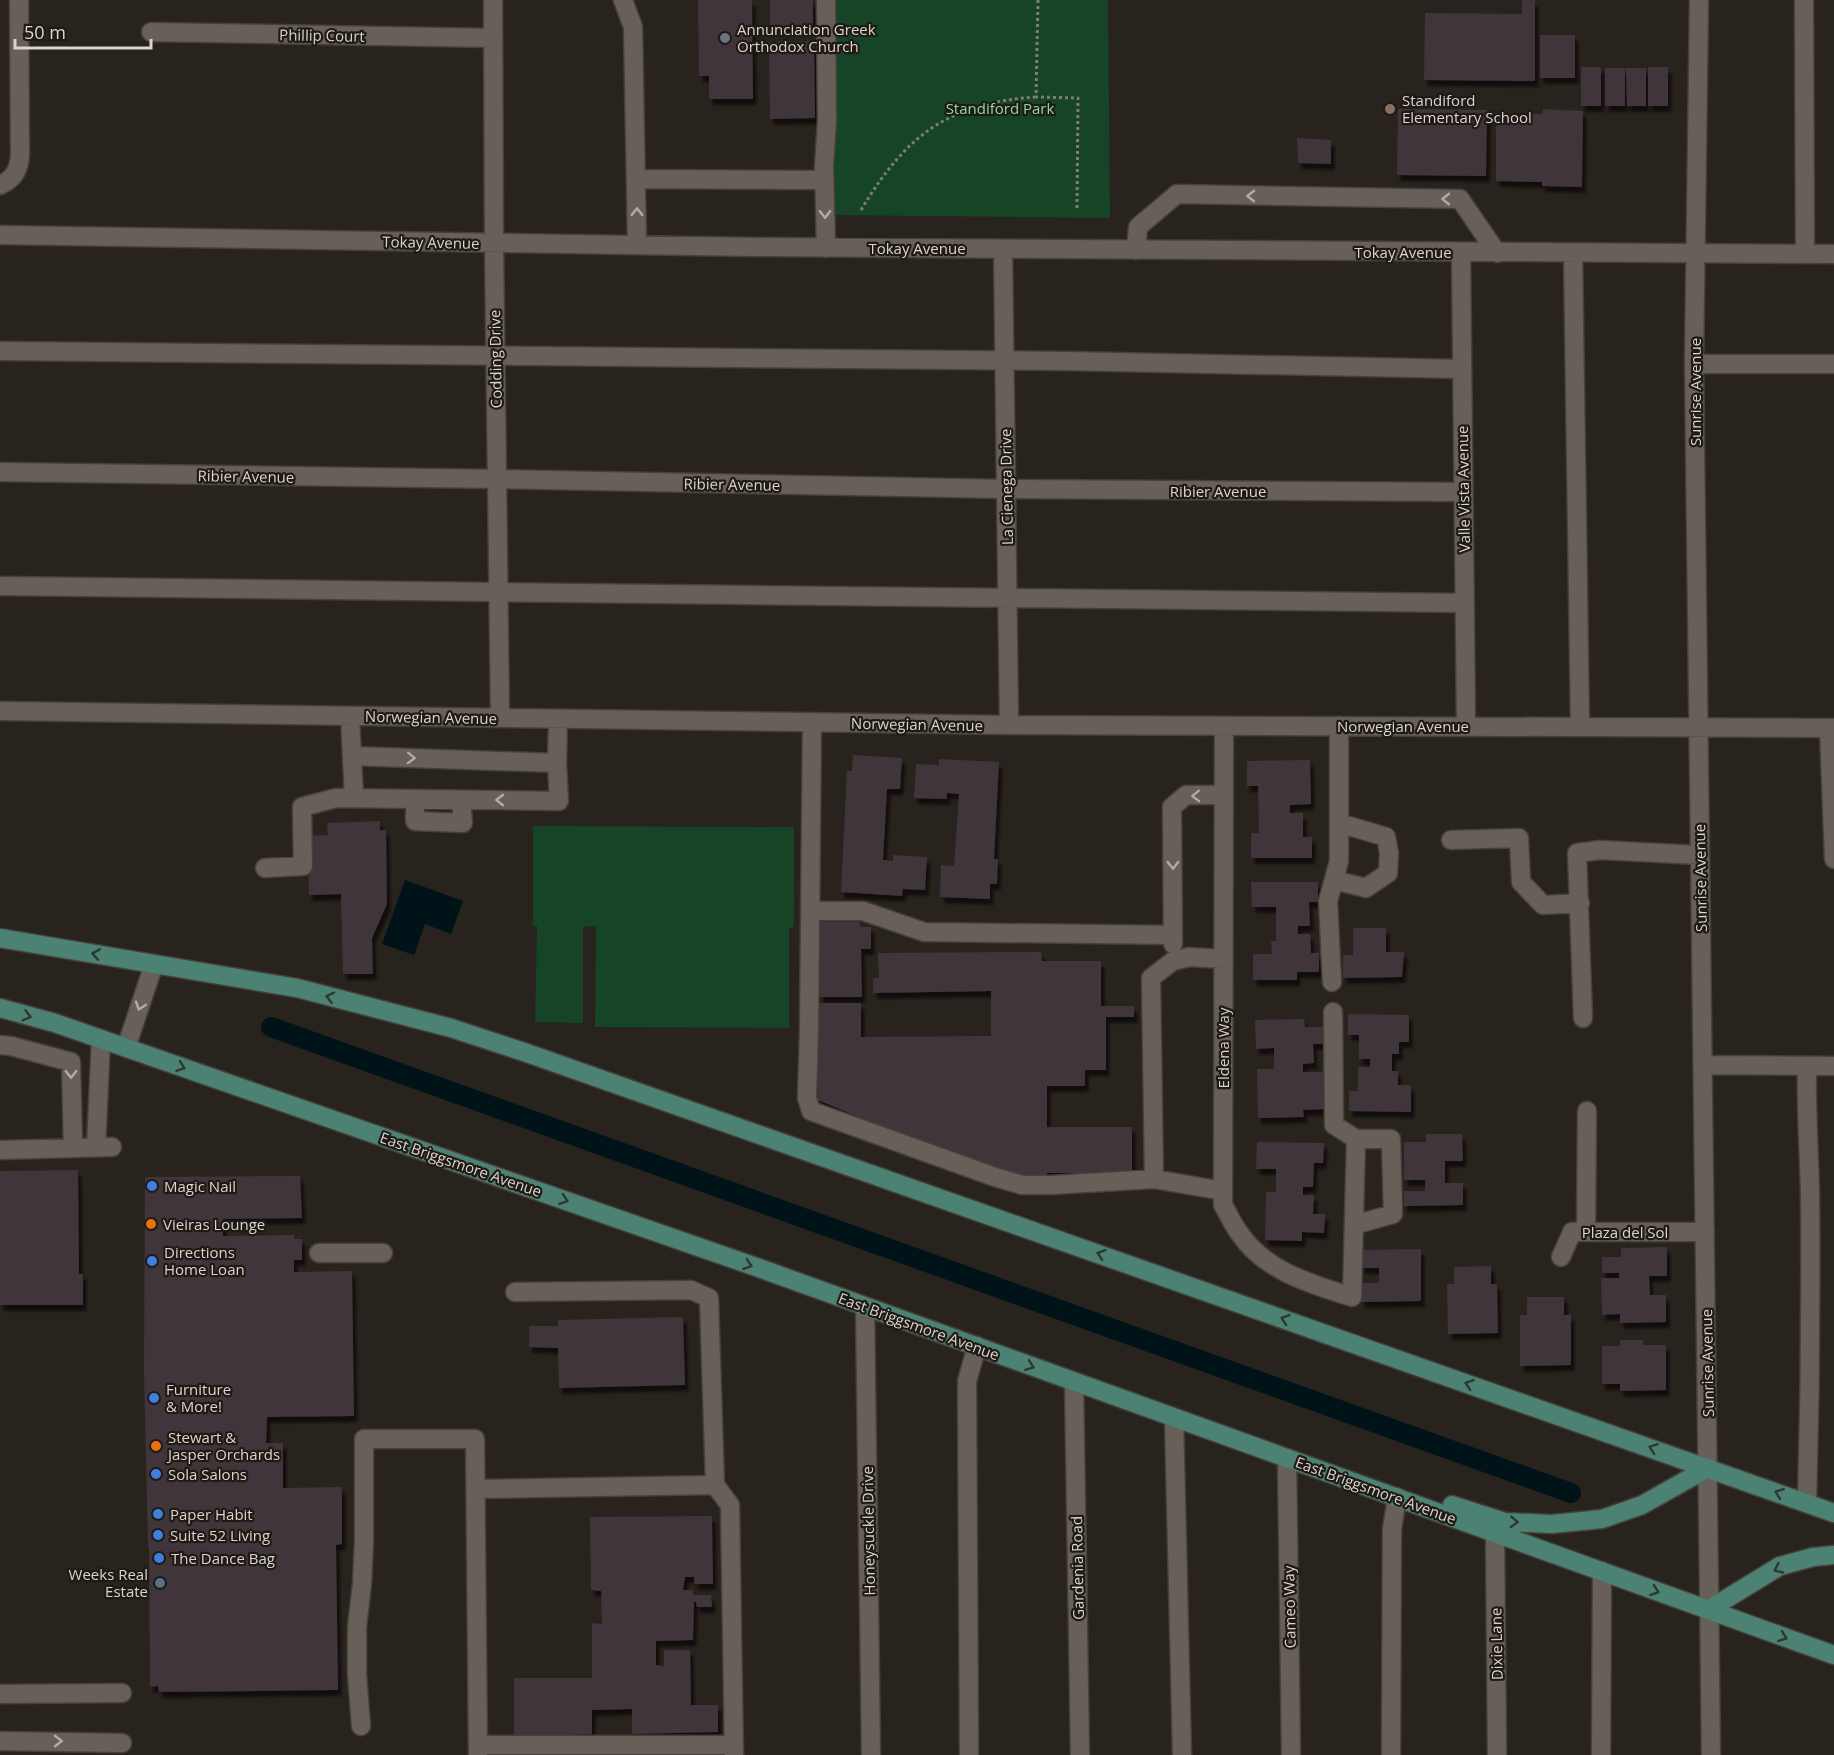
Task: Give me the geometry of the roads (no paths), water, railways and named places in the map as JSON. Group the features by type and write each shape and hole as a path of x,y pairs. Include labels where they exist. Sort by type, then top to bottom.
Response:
{"main road":[{"path":"0,938 297,988 451,1028 1834,1513"},
{"name":"East Briggsmore Avenue","path":"0,1008 55,1023 865,1306 1834,1655"},
{"path":"1396,1497 1438,1500 1505,1522 1552,1524 1602,1519 1642,1505 1708,1468"},
{"path":"1708,1610 1780,1566 1813,1557 1834,1555"}],"street":[{"path":"0,185 19,169 19,0"},
{"name":"Codding Drive","path":"493,0 500,718"},
{"path":"623,0 633,27 637,245"},
{"path":"826,0 827,121 824,180 826,248"},
{"name":"Sunrise Avenue","path":"1699,0 1694,364 1711,1755"},
{"path":"1804,0 1805,254"},
{"name":"Phillip Court","path":"151,32 493,38"},
{"path":"637,179 824,180"},
{"path":"1136,250 1138,227 1177,194 1460,199 1497,253"},
{"name":"Tokay Avenue","path":"0,235 826,248 1834,254"},
{"name":"La Cienega Drive","path":"1004,249 1009,725"},
{"name":"Valle Vista Avenue","path":"1461,252 1466,726"},
{"path":"1572,253 1580,727"},
{"path":"0,351 1005,360 1462,369"},
{"path":"1694,364 1834,364"},
{"name":"Ribier Avenue","path":"0,472 1006,489 1463,492"},
{"path":"0,586 1465,603"},
{"name":"Norwegian Avenue","path":"0,711 1009,725 1831,728"},
{"path":"350,716 354,798"},
{"path":"265,868 303,866 302,807 336,798 415,799 416,821 463,823 461,800 559,801 558,718"},
{"path":"812,722 807,1098 811,1112 1022,1185 1154,1179 1223,1191"},
{"name":"Eldena Way","path":"1224,726 1223,1205 1240,1234 1261,1256 1285,1273 1352,1297 1353,1226"},
{"path":"1332,982 1328,901 1339,861 1339,726"},
{"path":"1831,728 1834,859"},
{"path":"353,756 557,763"},
{"path":"1173,961 1172,807 1186,795 1224,795"},
{"path":"1334,880 1366,888 1388,873 1389,853 1386,837 1339,823"},
{"path":"1451,840 1519,838 1521,882 1543,904 1580,903"},
{"path":"1583,1018 1577,854 1600,850 1699,855"},
{"path":"810,911 863,911 924,932 1173,934"},
{"path":"1154,1179 1151,978 1173,961 1189,957 1223,959"},
{"path":"126,1048 154,964"},
{"path":"1333,1012 1334,1125 1356,1139 1390,1139 1393,1214 1353,1226 1356,1139"},
{"path":"0,1150 104,1147 100,1039"},
{"path":"0,1045 26,1049 71,1062 73,1148"},
{"path":"1702,1065 1834,1066"},
{"path":"1807,1066 1806,1113 1810,1192 1810,1396 1807,1503"},
{"path":"1586,1232 1587,1111"},
{"name":"Plaza del Sol","path":"1561,1257 1572,1232 1705,1232"},
{"path":"319,1253 383,1253"},
{"path":"361,1726 357,1674 357,1627 364,1542 364,1439 475,1439 478,1750 734,1750 730,1505 715,1485 709,1298 691,1290 515,1292"},
{"name":"Honeysuckle Drive","path":"865,1306 871,1755"},
{"path":"969,1755 967,1381 977,1346"},
{"name":"Gardenia Road","path":"1074,1382 1080,1755"},
{"path":"1174,1418 1182,1755"},
{"name":"Cameo Way","path":"1287,1458 1291,1755"},
{"path":"476,1490 715,1485"},
{"path":"1391,1755 1392,1529 1396,1497"},
{"name":"Dixie Lane","path":"1495,1533 1497,1755"},
{"path":"1601,1755 1602,1571"},
{"path":"0,1694 122,1693"},
{"path":"0,1741 122,1743"}],"waterway":[{"path":"271,1027 1571,1493"}],"place":[{"name":"Annunciation Greek Orthodox Church","path":"725,38"},
{"name":"Standiford Elementary School","path":"1390,109"},
{"name":"Magic Nail","path":"152,1186"},
{"name":"Vieiras Lounge","path":"151,1224"},
{"name":"Directions Home Loan","path":"152,1261"},
{"name":"Furniture & More!","path":"154,1398"},
{"name":"Stewart & Jasper Orchards","path":"156,1446"},
{"name":"Sola Salons","path":"156,1474"},
{"name":"Paper Habit","path":"158,1514"},
{"name":"Suite 52 Living","path":"158,1535"},
{"name":"The Dance Bag","path":"159,1558"},
{"name":"Weeks Real Estate","path":"160,1583"}],"park label":[{"name":"Standiford Park","path":"1000,108"}]}
